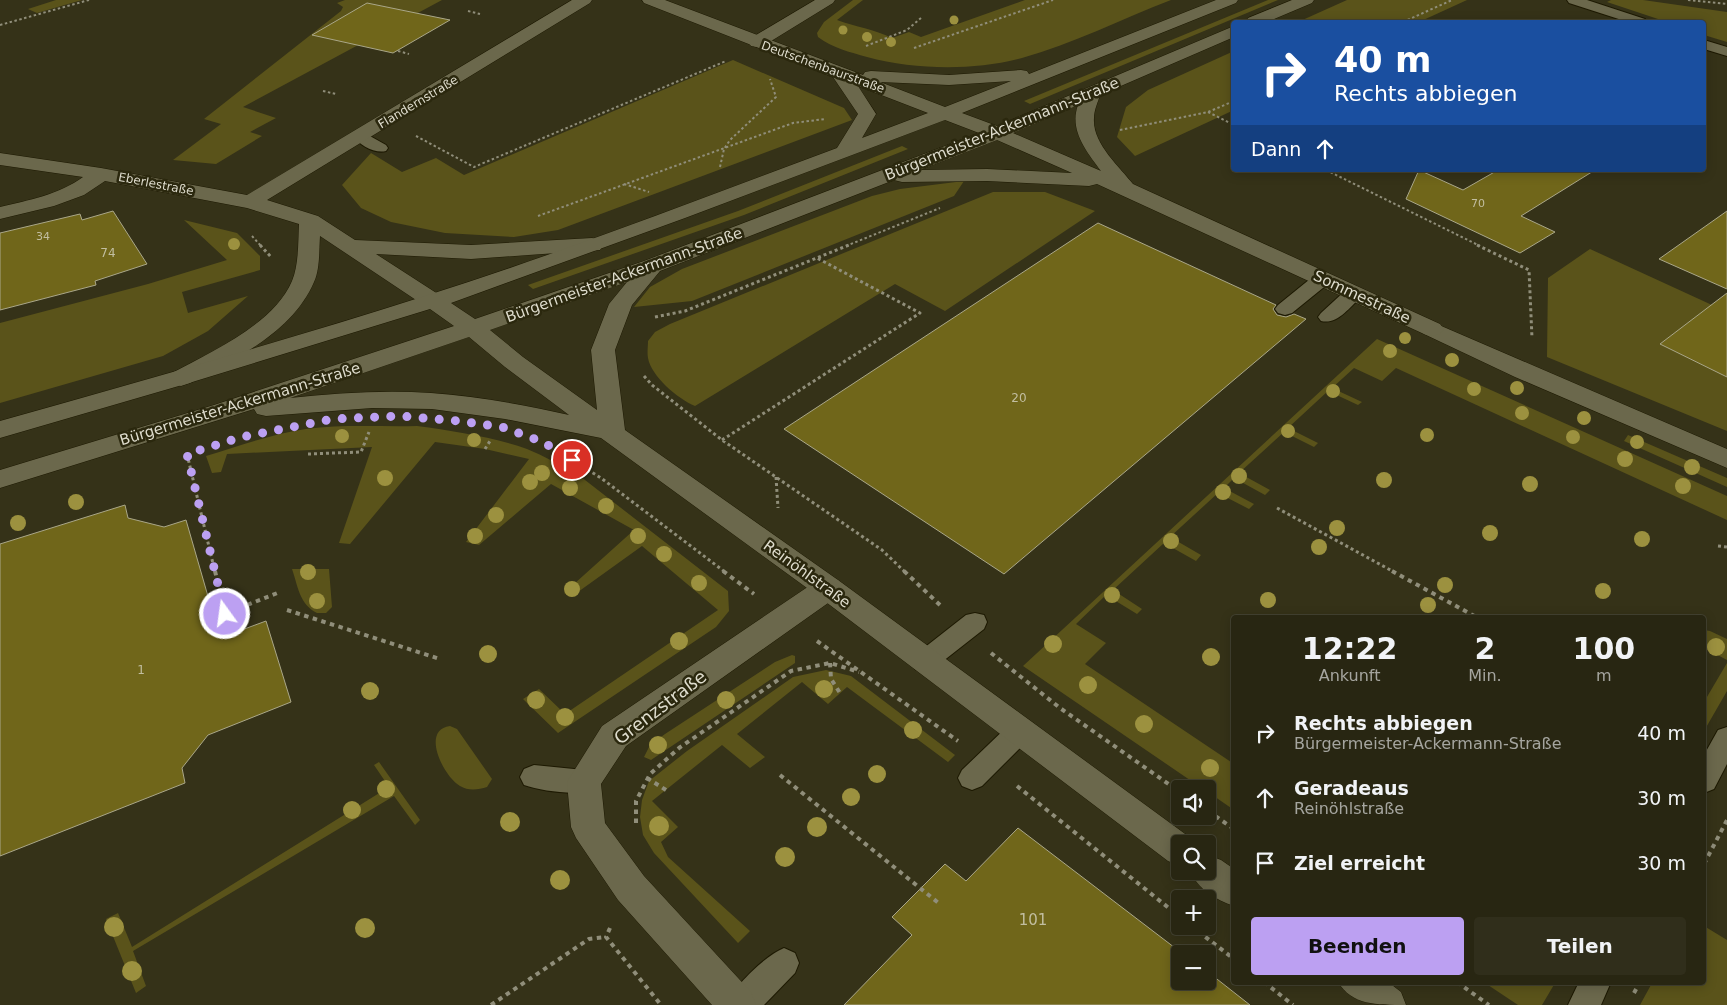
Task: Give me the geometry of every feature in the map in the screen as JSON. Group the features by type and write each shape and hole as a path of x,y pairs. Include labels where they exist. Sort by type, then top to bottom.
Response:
{"street":[{"name":"Flandernstraße","path":"250,202 387,121 584,0"},
{"name":"Deutschenbaurstraße","path":"650,0 997,133"},
{"path":"757,42 827,0"},
{"path":"0,430 180,378 433,301 592,245 844,152 1055,72 1230,0"},
{"path":"1259,20 1306,0"},
{"name":"Bürgermeister-Ackermann-Straße","path":"0,478 223,411 474,329 652,266 997,133 1231,32"},
{"path":"840,73 949,80 1055,72"},
{"path":"840,73 867,114 844,152"},
{"path":"1092,93 1084,119 1090,145 1104,159 1117,185"},
{"name":"Sommestraße","path":"997,133 1117,185 1524,372 1727,460"},
{"name":"Eberlestraße","path":"0,158 101,174 250,202 310,221 352,246 433,301"},
{"path":"0,213 46,202 77,191 101,174"},
{"path":"888,176 986,175 1117,185"},
{"path":"180,378 242,344 265,327 290,303 304,281 310,221"},
{"name":"Eberlestraße","path":"352,246 471,252 592,245"},
{"path":"223,411 373,400 408,400 489,407 612,432 603,350 621,304 652,266"},
{"name":"Reinöhlstraße","path":"433,301 474,329 514,362 828,588 924,662 1171,843"},
{"name":"Grenzstraße","path":"584,782 614,736 828,588"},
{"path":"584,782 588,827 631,888 737,1005"},
{"path":"1216,877 1231,888"},
{"path":"1361,985 1388,1005"}],"lane":[{"path":"1574,0 1634,20"},
{"path":"1706,45 1727,52"},
{"path":"361,136 380,148"},
{"path":"1285,309 1322,279"},
{"path":"1328,317 1353,294"},
{"path":"924,662 975,622"},
{"path":"972,778 1020,731"},
{"path":"1706,777 1727,738"},
{"path":"534,776 584,782"},
{"path":"742,1005 784,964"},
{"path":"1584,1005 1594,985"}],"path":[{"path":"0,25 89,0"},
{"path":"908,50 1053,0"},
{"path":"1407,20 1452,0"},
{"path":"1688,0 1727,4"},
{"path":"468,11 480,14"},
{"path":"863,47 907,30 921,18"},
{"path":"398,50 409,54"},
{"path":"387,121 474,168 734,57"},
{"path":"724,148 747,122 767,107 776,97 767,71"},
{"path":"323,91 336,94"},
{"path":"1116,130 1208,112 1231,102"},
{"path":"1208,112 1231,124"},
{"path":"537,216 793,123 829,118"},
{"path":"1330,172 1529,270 1533,354 1524,372"},
{"path":"648,319 685,311 941,208"},
{"path":"246,230 271,256 271,264"},
{"path":"722,440 920,313 817,258"},
{"path":"642,374 652,385 722,440 776,476"},
{"path":"196,451 187,454 225,614"},
{"path":"308,454 361,452"},
{"path":"560,452 601,478 784,618"},
{"path":"1277,508 1473,615"},
{"path":"1718,546 1727,547"},
{"path":"214,618 280,592"},
{"path":"288,610 440,659"},
{"path":"635,830 636,801 647,778 679,748 790,671 830,663 862,673"},
{"path":"830,663 831,678 840,693"},
{"path":"780,775 940,905"},
{"path":"647,778 666,790"},
{"path":"1216,817 1231,827"},
{"path":"1706,860 1727,820"},
{"path":"1203,935 1231,957"},
{"path":"491,1005 588,939 606,937"},
{"path":"1268,985 1293,1005"},
{"path":"1461,985 1489,1005"}],"shaded area":[{"path":"56,0 82,0 37,13 28,9"},
{"path":"345,0 442,0 243,107 276,118 250,132 262,136 216,164 173,160 221,124 204,119 341,11 343,7 337,3"},
{"path":"853,0 863,0 837,20 892,38 909,32 921,37 1025,0 1171,0 1078,39 1022,58 984,65 944,67 905,64 867,57 835,47 818,37 817,33 824,22"},
{"path":"1268,0 1278,0 1030,104 1024,101"},
{"path":"1347,0 1467,0 1423,20 1302,20"},
{"path":"1611,0 1643,0 1727,12 1727,42 1706,36 1706,20 1661,20 1607,2"},
{"path":"1231,52 1231,111 1135,156 1117,137 1126,107 1148,90"},
{"path":"733,60 844,108 852,120 558,230 514,237 445,233 391,222 361,208 342,185 371,153 402,172 436,158 464,175"},
{"path":"902,146 908,149 744,215 533,289 528,285 738,211"},
{"path":"964,181 954,196 692,301 634,307 650,287 682,269 872,196 900,189"},
{"path":"993,192 1045,192 1095,211 945,311 895,284 695,406 688,403 666,386 650,365 648,341 655,332 670,324"},
{"path":"184,220 237,233 260,256 260,270 182,292 188,313 248,296 208,331 163,356 0,403 0,323 148,284 227,260"},
{"path":"1590,249 1712,305 1660,344 1727,377 1727,431 1547,357 1548,278"},
{"path":"1377,339 1727,496 1727,520 1396,368 1382,381 1354,368 1332,388 1362,402 1358,405 1328,391 1288,428 1318,443 1314,447 1284,432 1239,473 1270,490 1265,495 1234,478 1224,488 1254,504 1249,509 1218,493 1170,537 1201,555 1196,561 1164,543 1113,590 1142,609 1137,614 1106,595 1076,624 1106,643 1085,664 1231,762 1231,808 1216,798 1216,780 1190,780 1023,666"},
{"path":"417,426 501,441 527,449 576,473 728,591 729,611 716,627 558,733 523,699 539,689 565,714 718,610 642,546 571,597 564,593 634,530 551,484 479,545 466,542 529,459 485,449 435,442 350,544 339,543 372,447 227,454 221,472 212,473 206,456 268,437 320,427"},
{"path":"1628,435 1727,478 1727,487 1624,441"},
{"path":"292,569 329,569 332,607 326,613 317,613 306,605 300,594"},
{"path":"1706,630 1727,639 1727,660 1706,649"},
{"path":"792,655 795,656 795,663 651,760 644,757 650,745 665,734 775,662"},
{"path":"1727,663 1727,691 1706,728 1706,699"},
{"path":"826,670 851,676 955,755 948,762 847,687 828,704 802,682 737,734 765,757 750,768 722,745 652,801 678,827 661,842 668,857 750,931 738,943 654,853 643,835 640,817 642,800 649,781 687,751 793,677"},
{"path":"450,726 457,729 492,779 487,787 473,790 463,788 447,773 438,754 436,744 437,736 441,729"},
{"path":"379,762 420,820 415,825 394,796 133,951 146,986 136,993 106,919 118,913 132,947 389,787 374,765"},
{"path":"1706,927 1727,940 1727,1005 1640,1005 1651,985 1706,985"},
{"path":"1488,985 1554,985 1542,1005 1518,1005"}],"building":[{"path":"367,3 450,20 393,53 312,35"},
{"path":"1418,172 1423,172 1463,190 1494,172 1592,172 1521,216 1555,232 1520,253 1406,199"},
{"path":"113,211 147,264 95,281 96,285 0,310 0,233 80,214 82,220"},
{"path":"1727,211 1727,289 1659,259"},
{"path":"1098,223 1276,305 1273,309 1277,315 1286,317 1294,314 1306,319 1004,574 784,429"},
{"path":"1727,293 1727,377 1660,344"},
{"path":"125,505 128,518 164,527 186,520 220,638 266,621 291,702 208,735 182,768 185,783 0,856 0,544"},
{"path":"1018,828 1171,945 1171,990 1216,990 1216,978 1250,1005 844,1005 912,935 892,917 945,864 966,881"}],"route":[{"path":"225,614 187,454 242,437 333,419 400,416 502,427 543,442 572,460"}]}
